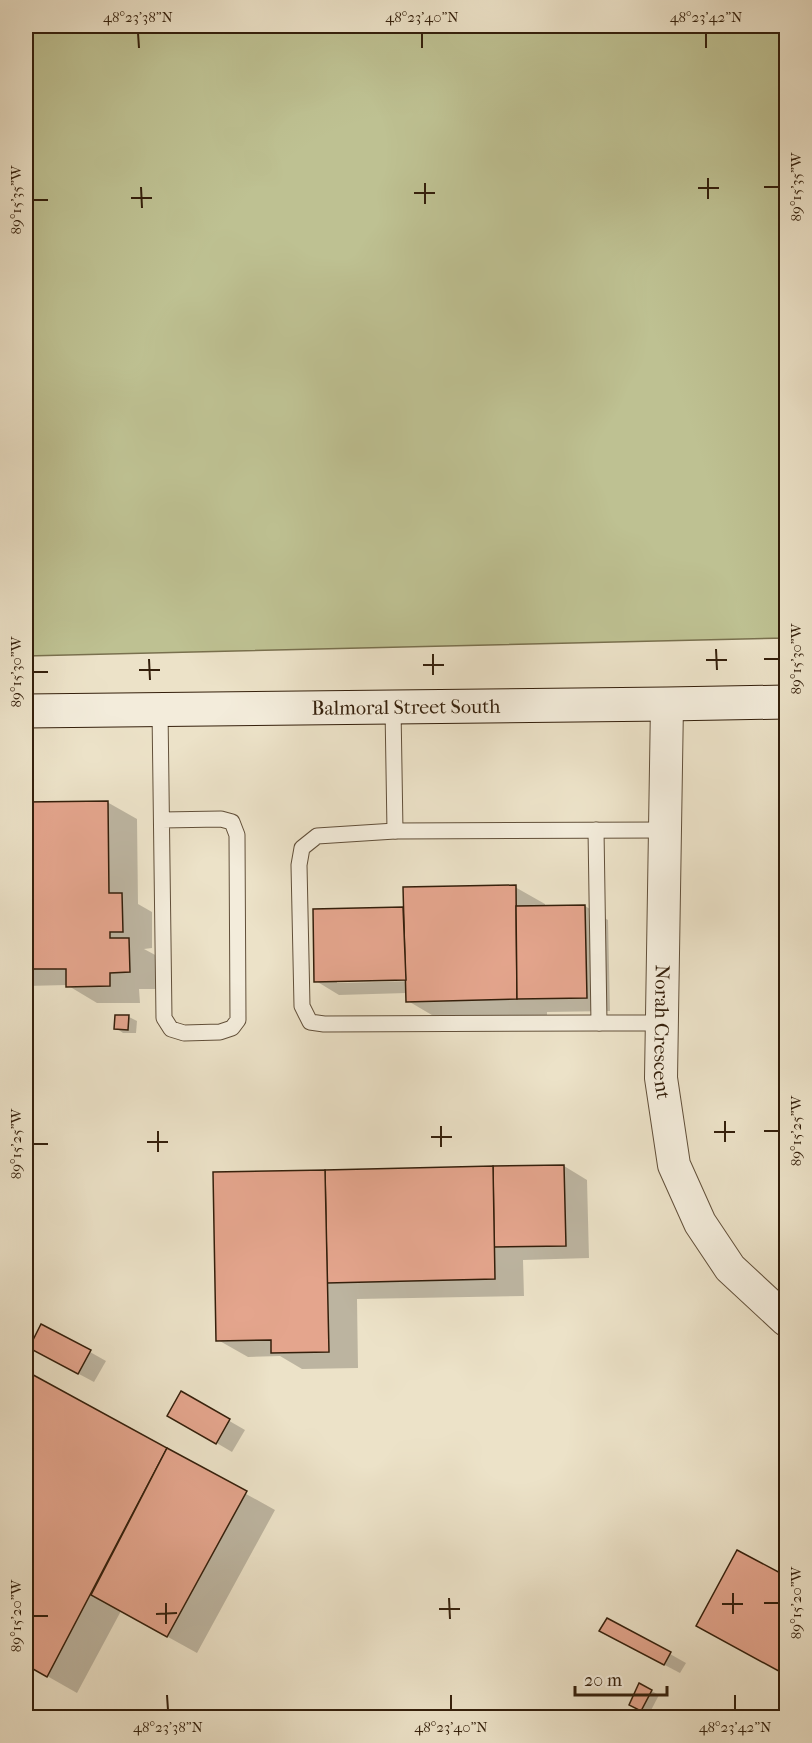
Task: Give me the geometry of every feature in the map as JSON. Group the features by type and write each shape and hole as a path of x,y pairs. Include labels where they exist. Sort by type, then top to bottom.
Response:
{"main road":[{"name":"Balmoral Street South","path":"26,711 786,702"}],"street":[{"name":"Norah Crescent","path":"667,704 661,1078 674,1165 700,1223 730,1268 786,1320"}],"lane":[{"path":"393,708 395,831"},
{"path":"160,710 164,1018 171,1029 184,1033 220,1032 232,1028 238,1020 237,835 232,822 221,819 162,820"},
{"path":"596,830 599,1023"},
{"path":"662,1023 324,1024 310,1022 302,1006 299,864 302,849 317,836 395,831 665,830"}],"green space":[{"path":"26,26 786,26 786,638 26,656"}],"building":[{"path":"108,801 109,893 122,893 123,932 110,932 110,938 129,938 130,972 110,973 110,986 66,987 66,969 26,969 26,802"},
{"path":"516,885 517,999 406,1002 403,887"},
{"path":"585,905 587,998 517,999 516,906"},
{"path":"403,907 406,980 314,982 313,909"},
{"path":"115,1015 129,1015 128,1030 114,1029"},
{"path":"564,1165 566,1246 494,1247 493,1166"},
{"path":"493,1166 495,1279 327,1283 325,1170"},
{"path":"325,1170 329,1352 271,1353 271,1340 216,1341 213,1172"},
{"path":"41,1324 91,1350 78,1374 29,1348"},
{"path":"26,1371 167,1448 47,1677 26,1665"},
{"path":"181,1391 230,1419 216,1444 167,1416"},
{"path":"167,1448 247,1491 167,1637 91,1595"},
{"path":"737,1550 786,1576 786,1675 696,1626"},
{"path":"607,1618 671,1652 664,1665 599,1631"},
{"path":"639,1683 652,1690 641,1711 629,1705"}]}
